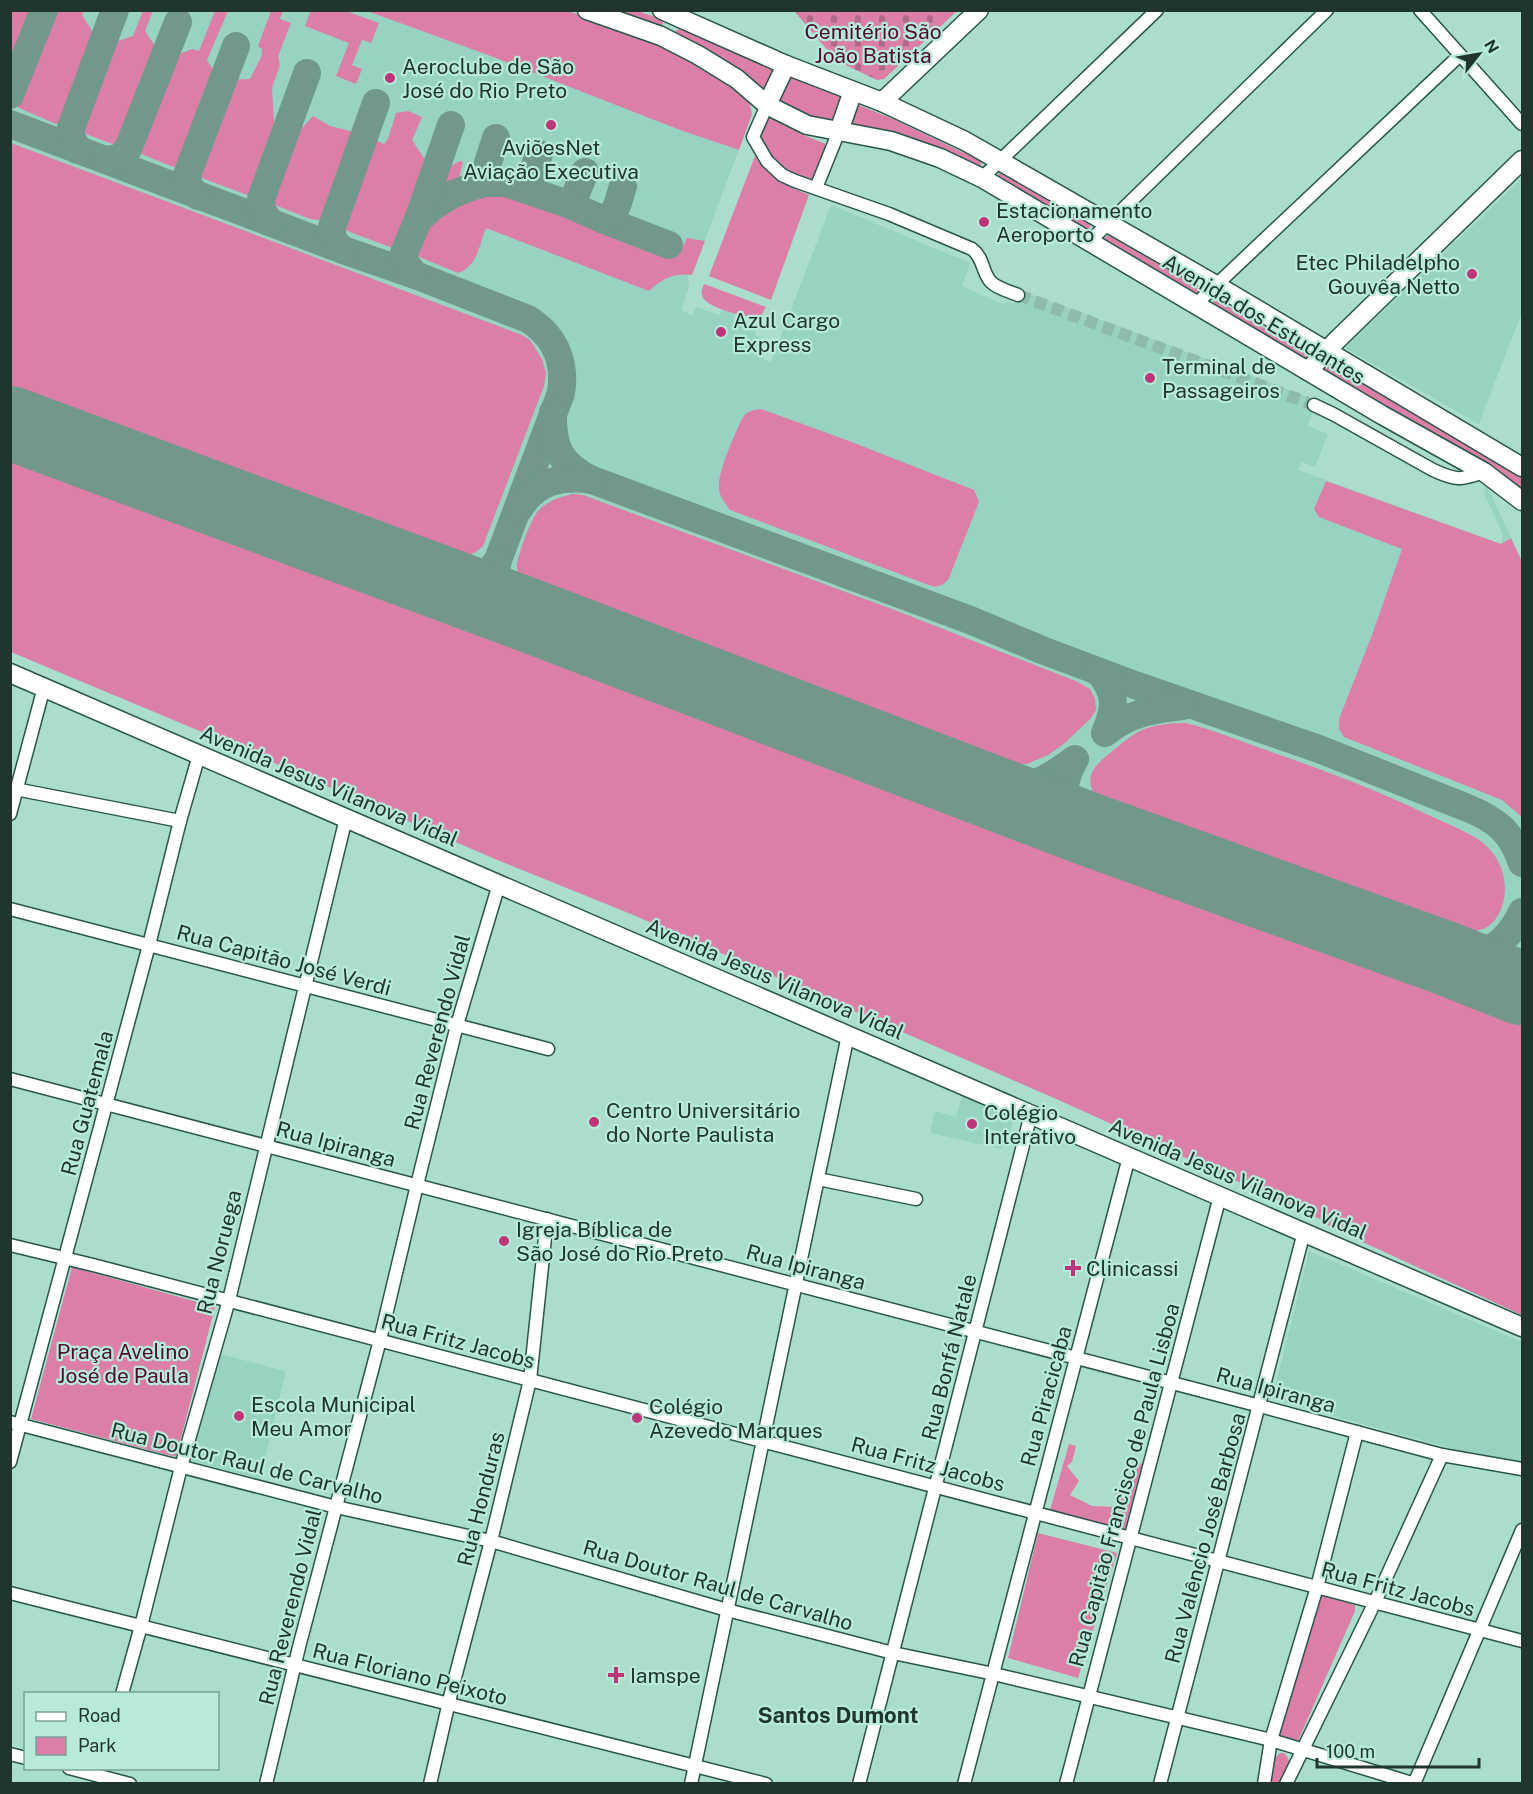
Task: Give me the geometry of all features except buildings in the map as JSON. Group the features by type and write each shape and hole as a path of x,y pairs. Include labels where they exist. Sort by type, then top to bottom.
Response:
{"main road":[{"name":"Avenida dos Estudantes","path":"587,10 661,36 698,55 737,79 767,105 807,125 891,141 940,158 982,178 1382,415 1484,472 1522,501"},
{"path":"882,102 979,10"},
{"name":"Avenida dos Estudantes","path":"666,12 786,65 882,102 965,141 1216,285 1522,467"},
{"path":"661,36 666,12"},
{"path":"767,105 786,65"},
{"path":"838,131 853,91"},
{"path":"1308,371 1522,160"},
{"name":"Avenida Jesus Vilanova Vidal","path":"10,673 1522,1327"}],"street":[{"path":"982,178 1157,10"},
{"path":"1089,242 1327,10"},
{"path":"1420,10 1522,124"},
{"path":"1195,305 1460,55"},
{"path":"767,105 753,137 760,152 782,175 889,214 972,249 978,254 989,280 996,286 1018,295"},
{"path":"816,188 838,131"},
{"path":"1314,405 1447,476 1459,479 1484,472"},
{"path":"10,814 14,789 44,687"},
{"name":"Rua Guatemala","path":"10,1462 16,1423 66,1259 199,754"},
{"path":"14,789 180,821"},
{"name":"Rua Noruega","path":"123,1692 229,1300 346,818"},
{"name":"Rua Reverendo Vidal","path":"266,1784 380,1340 457,1025 499,884"},
{"name":"Rua Capitão José Verdi","path":"10,909 548,1048"},
{"path":"691,1784 848,1035"},
{"name":"Rua Ipiranga","path":"10,1079 1442,1455 1522,1469"},
{"name":"Rua Bonfá Natale","path":"860,1784 1031,1114"},
{"name":"Rua Piracicaba","path":"964,1784 1129,1156"},
{"path":"818,1179 916,1199"},
{"name":"Rua Capitão Francisco de Paula Lisboa","path":"1066,1784 1220,1196"},
{"name":"Rua Honduras","path":"430,1784 448,1704 531,1380 547,1219"},
{"name":"Rua Valêncio José Barbosa","path":"1160,1784 1304,1232"},
{"name":"Rua Fritz Jacobs","path":"10,1245 229,1300 1522,1641"},
{"name":"Rua Doutor Raul de Carvalho","path":"16,1423 336,1507 491,1541 727,1610 893,1653 994,1674 1271,1740 1414,1783"},
{"path":"1264,1784 1271,1740 1317,1587 1357,1432"},
{"path":"1286,1784 1375,1602 1442,1455"},
{"path":"1414,1783 1522,1530"},
{"name":"Rua Floriano Peixoto","path":"10,1593 766,1784"},
{"path":"76,1770 130,1784"}],"shaded area":[{"path":"10,11 569,11 635,33 752,114 692,275 688,275 689,288 681,310 693,315 696,307 719,315 722,310 735,314 733,322 756,330 755,335 762,338 756,356 771,362 831,205 970,263 962,286 1004,305 1007,301 1014,304 1020,290 1316,400 1308,426 1328,434 1315,467 1302,462 1298,470 1501,544 1503,534 1484,494 1486,487 1488,488 1522,561 1522,1315 1332,1228 1318,1218 1061,1101 631,914 495,859 11,652"},
{"name":"Etec Philadelpho Gouvêa Netto","path":"1522,178 1522,312 1479,424 1345,348"},
{"name":"Colégio Interativo","path":"963,1091 1014,1117 1010,1132 1006,1131 1002,1149 930,1133 935,1111 956,1117"},
{"path":"1309,1251 1522,1342 1522,1458 1519,1467 1272,1399"},
{"name":"Escola Municipal Meu Amor","path":"220,1354 286,1371 260,1479 189,1460"}],"green space":[{"path":"311,10 346,11 379,23 371,43 362,40 352,65 362,69 356,84 336,76 349,43 305,26"},
{"path":"10,11 37,11 11,76"},
{"path":"52,11 84,11 82,15 91,29 95,43 68,119 56,124 19,108 16,103 16,98"},
{"path":"143,11 153,11 145,31 159,52 123,143 118,146 83,133 79,124 109,48 115,42 133,36"},
{"path":"215,11 228,11 207,60 217,76 183,165 173,167 139,153 136,149 172,57 192,49 199,51"},
{"path":"271,11 283,11 280,19 291,23 278,56 280,65 272,88 275,140 255,193 250,196 199,177 196,174 196,167 228,80 250,79 262,55 262,49 258,46"},
{"path":"367,11 568,11 635,33 693,61 731,83 749,100 752,114 739,150 680,130 488,55"},
{"path":"607,11 638,11 661,19 662,27"},
{"name":"Cemitério São João Batista","path":"794,11 957,11 884,79 877,80 837,61"},
{"path":"682,28 774,70 769,89 762,92 675,38 676,30"},
{"path":"788,72 846,94 835,122 810,119 774,101"},
{"path":"856,104 981,161 981,168 851,126 851,108"},
{"path":"408,111 422,117 412,140 430,167 403,241 395,249 342,229 339,224 370,138 384,144 388,139 396,113"},
{"path":"769,115 801,134 826,144 813,182 781,166 765,148 759,138"},
{"path":"313,116 330,126 358,133 339,193 325,221 310,219 270,203 267,196 286,145"},
{"path":"11,143 522,335 530,340 542,359 546,373 544,386 483,546 468,556 451,559 11,397"},
{"path":"755,156 766,170 779,180 809,195 771,300 709,276"},
{"path":"460,161 463,162 457,186 442,192 435,191 439,176"},
{"path":"1000,173 1090,223 1087,232 995,177"},
{"path":"490,189 516,192 679,254 687,238 705,241 692,275 669,277 649,291 486,228 474,260 465,270 458,273 417,256 414,249 424,225 431,216 446,205"},
{"path":"1109,235 1199,288 1197,296 1104,244 1103,239"},
{"path":"704,284 766,307 761,316 756,317 739,315 721,309 703,298 701,293"},
{"path":"1217,300 1308,354 1308,360 1304,364 1212,306"},
{"path":"1328,365 1522,476 1522,491 1322,370"},
{"path":"761,409 974,490 979,502 948,580 934,587 730,510 719,491 724,464 742,419 750,411"},
{"path":"10,455 796,745 1033,840 1510,1014 1518,1010 1522,997 1522,1315 1332,1228 1318,1218 1061,1101 631,914 495,859 11,652"},
{"path":"1326,481 1501,544 1511,538 1522,562 1522,817 1502,800 1344,737 1339,729 1339,719 1402,549 1319,517 1314,509"},
{"path":"572,494 583,495 900,612 1078,682 1090,689 1095,699 1096,710 1065,743 1048,755 1027,764 995,764 834,699 530,588 520,577 517,564 532,521 545,505"},
{"path":"1185,723 1215,731 1345,779 1454,826 1482,842 1496,857 1504,876 1504,896 1498,915 1489,926 1477,931 1450,931 1099,802 1093,793 1090,778 1102,760 1127,739 1143,730 1161,725"},
{"name":"Praça Avelino José de Paula","path":"72,1267 215,1307 176,1457 31,1419"},
{"path":"1069,1444 1076,1446 1072,1462 1067,1466 1079,1481 1070,1495 1092,1506 1117,1507 1115,1490 1132,1483 1129,1478 1133,1461 1142,1464 1125,1530 1121,1533 1051,1513"},
{"path":"1038,1533 1117,1553 1078,1678 1008,1658"},
{"path":"1318,1593 1355,1605 1355,1611 1298,1741 1280,1735"},
{"path":"1280,1753 1284,1753 1289,1760 1287,1771 1282,1783 1268,1784 1273,1760"}],"taxiway":[{"path":"10,95 44,10"},
{"path":"78,150 71,137 71,128 115,10"},
{"path":"105,160 119,158 128,149 178,22"},
{"path":"198,196 189,187 187,175 236,46"},
{"path":"270,222 262,211 261,199 307,73"},
{"path":"343,250 334,240 332,227 376,103"},
{"path":"10,124 528,319 545,333 560,360 561,393 498,560"},
{"path":"415,275 405,263 404,253 451,125"},
{"path":"478,185 482,181 496,138"},
{"path":"522,187 529,183 539,154"},
{"path":"568,204 574,198 585,172"},
{"path":"418,220 432,207 453,194 482,183 506,183 568,204 669,245"},
{"path":"604,220 615,211 623,186"},
{"path":"553,412 554,436 560,454 572,468 592,480 970,620 1132,684 1319,749 1470,809 1489,818 1503,829 1514,844 1522,863"},
{"path":"519,509 533,492 551,482 570,478 592,480"},
{"path":"444,584 462,585 476,582 487,574 498,560 496,577 500,591 523,613"},
{"path":"1099,672 1109,687 1113,701 1105,733 1133,716 1183,706"},
{"path":"968,783 1001,789 1025,786 1051,775 1075,759 1066,780 1066,798 1074,814 1091,830"},
{"path":"1445,958 1471,955 1492,948 1508,934 1522,912"}],"runway":[{"path":"10,423 523,613 1091,830 1445,958 1521,988"}],"tunnel":[{"path":"1018,295 1314,405"}],"place":[{"name":"Aeroclube de São José do Rio Preto","path":"390,78"},
{"name":"AviõesNet Aviação Executiva","path":"551,125"},
{"name":"Estacionamento Aeroporto","path":"984,222"},
{"name":"Etec Philadelpho Gouvêa Netto","path":"1472,274"},
{"name":"Azul Cargo Express","path":"721,332"},
{"name":"Terminal de Passageiros","path":"1150,378"},
{"name":"Centro Universitário do Norte Paulista","path":"594,1122"},
{"name":"Colégio Interativo","path":"972,1124"},
{"name":"Igreja Bíblica de São José do Rio Preto","path":"504,1241"},
{"name":"Clinicassi","path":"1073,1268"},
{"name":"Escola Municipal Meu Amor","path":"239,1416"},
{"name":"Colégio Azevedo Marques","path":"637,1418"},
{"name":"Iamspe","path":"616,1675"}],"district":[{"name":"Santos Dumont","path":"838,1715"}]}
